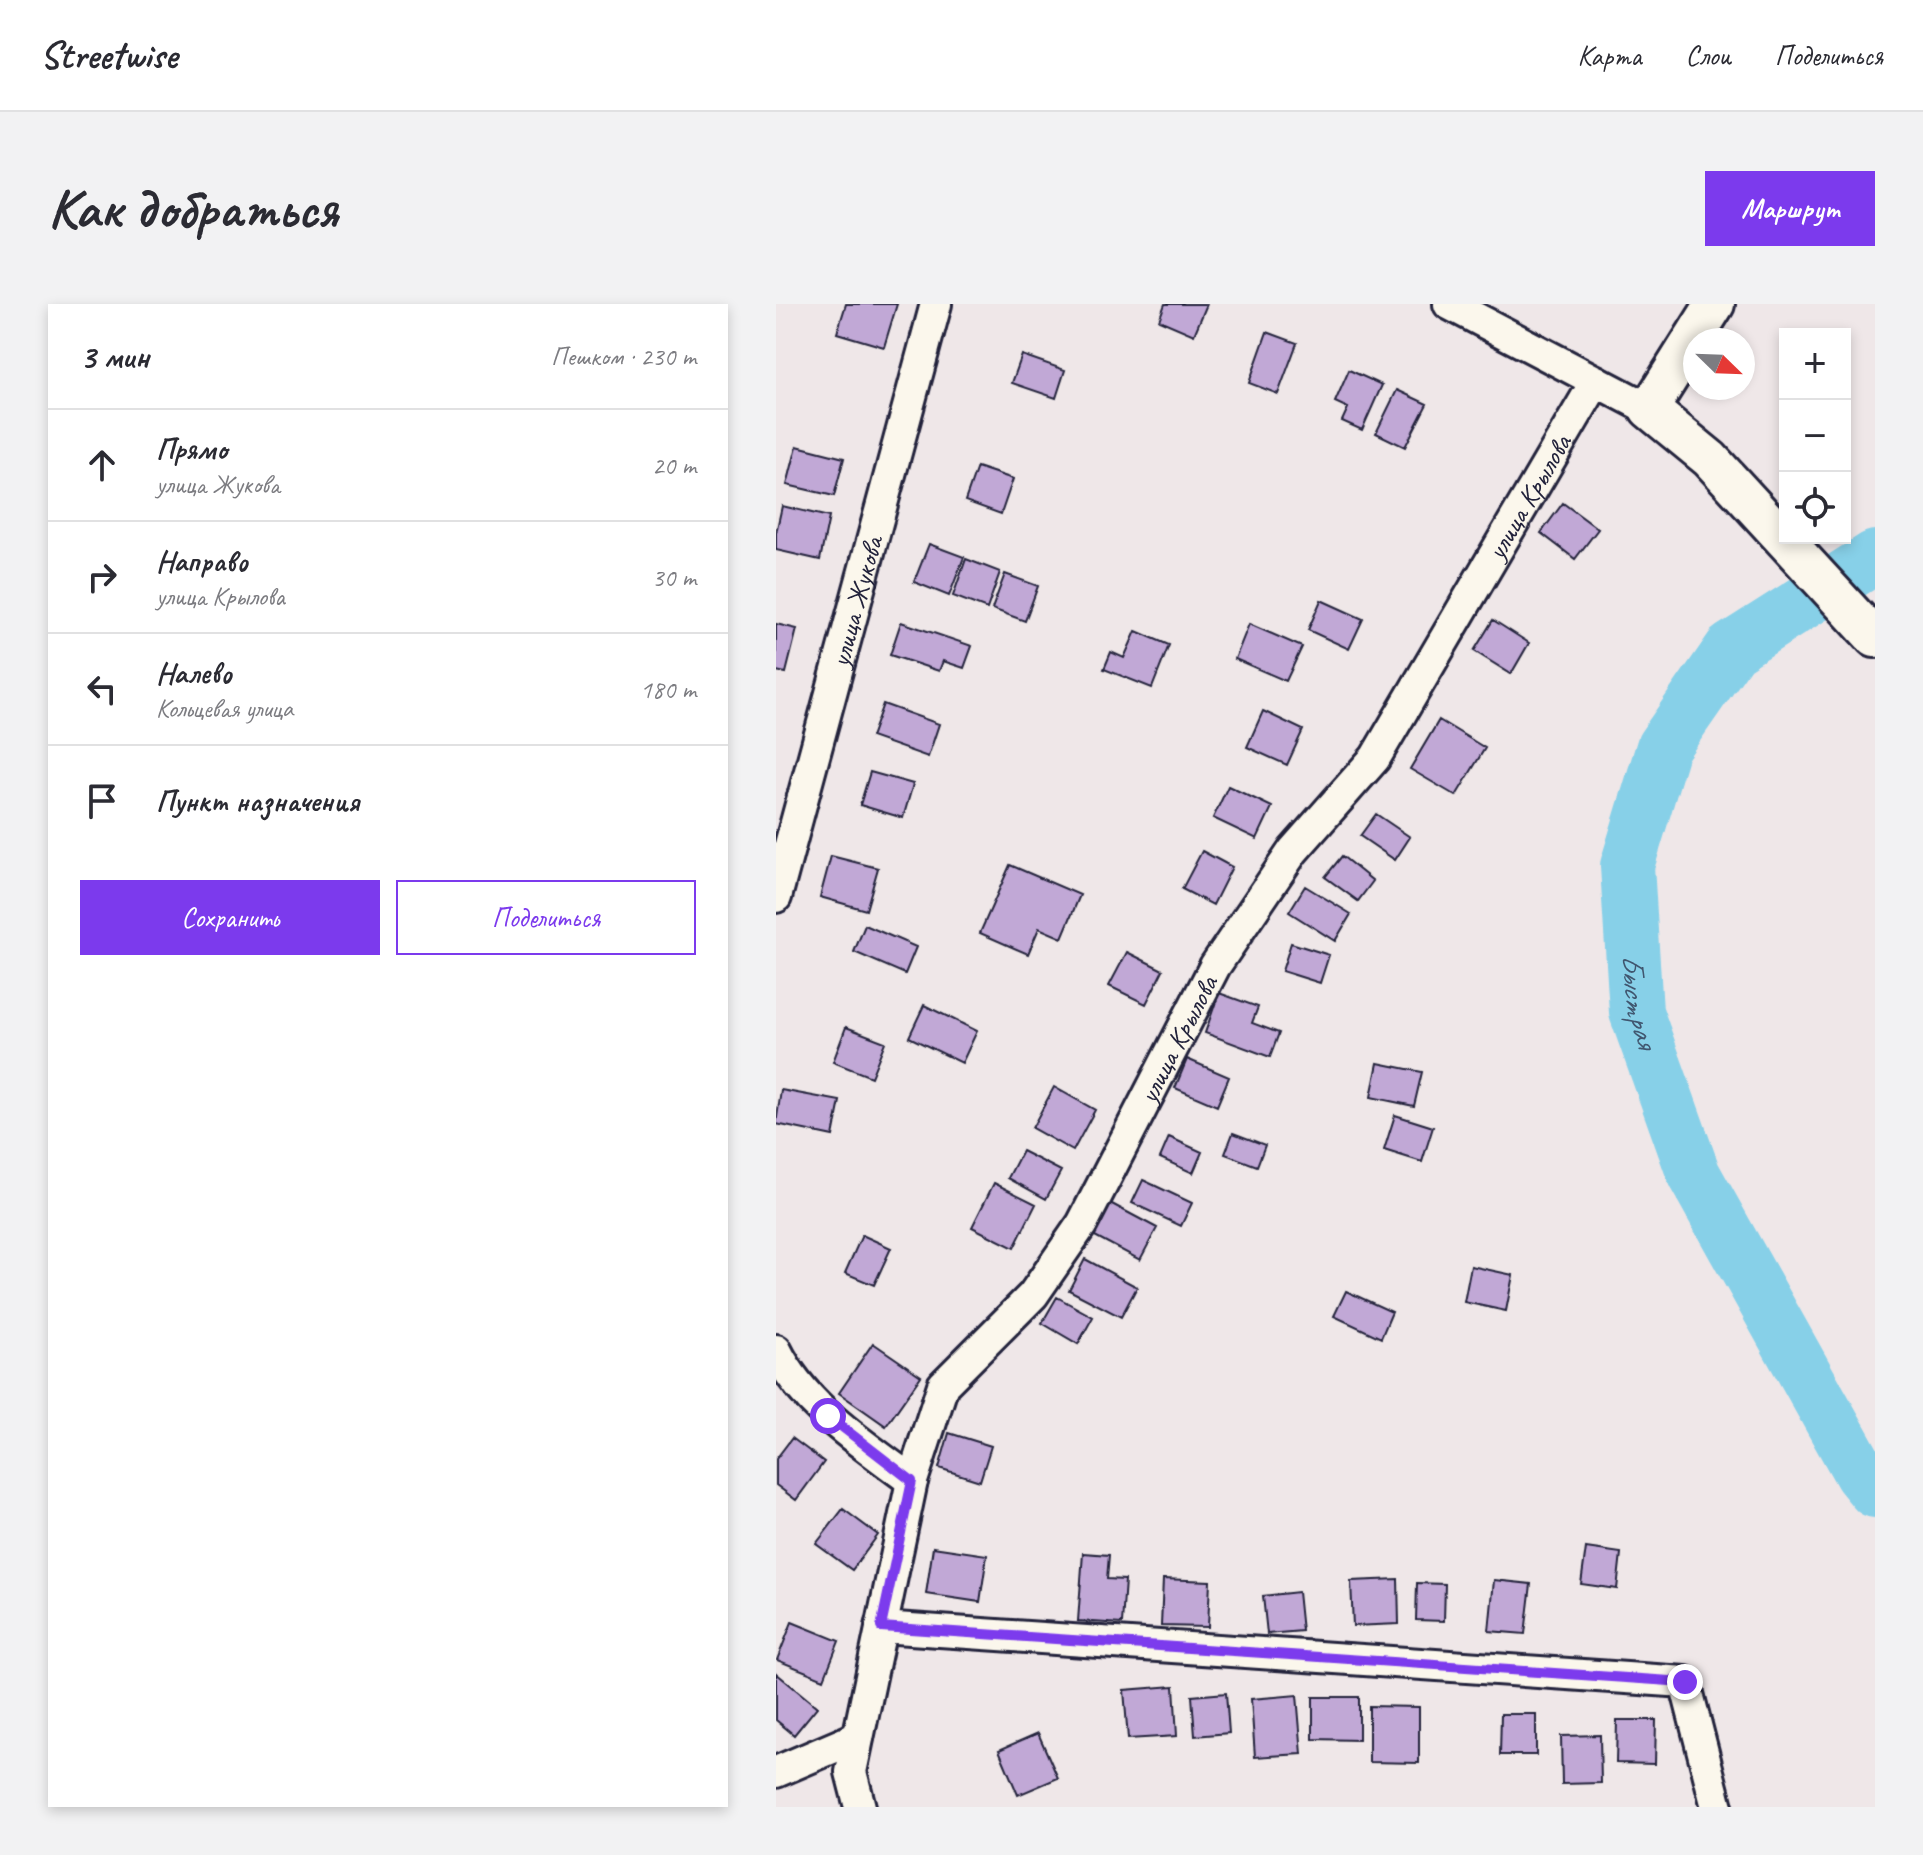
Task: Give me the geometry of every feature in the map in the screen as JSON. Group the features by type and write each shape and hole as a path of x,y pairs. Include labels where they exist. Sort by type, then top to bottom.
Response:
{"street":[{"name":"улица Жукова","path":"776,897 936,304"},
{"path":"1449,304 1649,409 1710,459 1875,638"},
{"path":"1649,409 1715,304"},
{"name":"улица Крылова","path":"860,1807 851,1772 912,1481 943,1385 1033,1295 1082,1224 1215,966 1293,851 1375,758 1596,381"},
{"path":"776,1350 783,1364 828,1416 912,1481"},
{"path":"881,1627 1685,1682 1717,1807"},
{"path":"776,1772 858,1737"}],"building":[{"path":"846,304 897,304 884,347 837,333"},
{"path":"1165,304 1207,304 1194,335 1159,320"},
{"path":"1267,332 1297,343 1278,394 1249,383"},
{"path":"1022,355 1065,370 1056,398 1012,383"},
{"path":"1349,370 1382,385 1362,430 1342,421 1348,408 1335,402"},
{"path":"1397,390 1427,404 1405,447 1376,433"},
{"path":"797,446 844,458 834,496 787,485"},
{"path":"977,467 1013,479 1001,514 965,501"},
{"path":"1563,503 1598,529 1575,559 1541,533"},
{"path":"782,506 829,517 820,560 776,550"},
{"path":"929,544 964,557 949,596 914,582"},
{"path":"966,559 1000,572 987,609 953,596"},
{"path":"1005,574 1038,586 1025,621 992,609"},
{"path":"1321,600 1363,619 1349,649 1308,630"},
{"path":"1493,620 1529,643 1511,674 1474,651"},
{"path":"901,622 972,646 964,668 943,661 939,671 890,655"},
{"path":"776,624 797,629 786,673 776,671"},
{"path":"1249,624 1302,647 1286,681 1235,659"},
{"path":"1136,631 1169,645 1152,688 1104,669 1111,652 1124,658"},
{"path":"883,704 939,724 928,757 871,737"},
{"path":"1263,711 1303,730 1287,765 1247,747"},
{"path":"1439,720 1485,748 1456,796 1410,769"},
{"path":"870,772 913,784 903,818 860,805"},
{"path":"1228,786 1272,807 1257,839 1213,818"},
{"path":"1376,814 1410,837 1395,860 1360,836"},
{"path":"1202,851 1232,867 1213,905 1182,889"},
{"path":"831,856 878,868 866,910 820,897"},
{"path":"1342,856 1373,881 1358,901 1325,877"},
{"path":"1010,865 1080,895 1062,938 1039,928 1028,954 980,933"},
{"path":"1305,886 1351,914 1335,941 1289,912"},
{"path":"865,925 916,947 905,974 854,952"},
{"path":"1291,943 1329,955 1320,983 1282,971"},
{"path":"1127,952 1163,970 1146,1004 1109,986"},
{"path":"1219,993 1258,1007 1252,1023 1279,1033 1270,1057 1205,1033"},
{"path":"924,1005 977,1031 962,1063 909,1037"},
{"path":"846,1027 885,1042 871,1077 833,1062"},
{"path":"1187,1059 1229,1077 1217,1106 1175,1088"},
{"path":"1378,1063 1422,1072 1414,1106 1371,1097"},
{"path":"1054,1087 1095,1110 1073,1151 1032,1128"},
{"path":"781,1090 840,1101 833,1136 776,1124"},
{"path":"1395,1115 1433,1127 1422,1162 1384,1150"},
{"path":"1233,1133 1265,1145 1257,1166 1225,1154"},
{"path":"1169,1137 1202,1152 1193,1173 1160,1158"},
{"path":"1022,1151 1061,1171 1046,1199 1008,1178"},
{"path":"1143,1180 1192,1203 1181,1226 1132,1203"},
{"path":"994,1183 1036,1204 1014,1248 972,1227"},
{"path":"1110,1203 1157,1228 1140,1260 1093,1235"},
{"path":"862,1235 891,1248 874,1285 845,1273"},
{"path":"1085,1259 1137,1287 1121,1317 1069,1290"},
{"path":"1471,1266 1513,1275 1506,1311 1464,1302"},
{"path":"1346,1291 1392,1312 1381,1338 1334,1316"},
{"path":"1057,1297 1093,1317 1078,1344 1042,1323"},
{"path":"873,1343 921,1376 886,1426 839,1393"},
{"path":"949,1433 991,1446 980,1481 939,1468"},
{"path":"792,1438 824,1462 796,1500 776,1485 776,1459"},
{"path":"843,1509 878,1535 852,1570 816,1544"},
{"path":"933,1547 987,1555 980,1602 926,1594"},
{"path":"1586,1548 1621,1553 1617,1589 1581,1584"},
{"path":"1083,1553 1109,1555 1107,1579 1125,1580 1122,1624 1078,1621"},
{"path":"1163,1579 1210,1581 1208,1627 1161,1626"},
{"path":"1398,1579 1399,1624 1353,1626 1351,1581"},
{"path":"1494,1580 1531,1584 1525,1634 1489,1631"},
{"path":"1417,1583 1445,1584 1444,1621 1416,1620"},
{"path":"1298,1592 1302,1631 1267,1634 1263,1596"},
{"path":"792,1622 839,1641 824,1679 777,1660"},
{"path":"776,1673 817,1707 794,1735 776,1720"},
{"path":"1174,1686 1177,1736 1128,1739 1124,1690"},
{"path":"1226,1693 1229,1733 1195,1736 1192,1696"},
{"path":"1297,1695 1302,1754 1255,1757 1251,1699"},
{"path":"1313,1697 1359,1697 1359,1740 1313,1739"},
{"path":"1369,1706 1419,1707 1419,1763 1369,1762"},
{"path":"1501,1714 1536,1714 1536,1755 1500,1755"},
{"path":"1617,1720 1656,1720 1655,1764 1616,1763"},
{"path":"1038,1733 1058,1778 1018,1795 999,1750"},
{"path":"1600,1735 1601,1783 1562,1784 1561,1736"}],"waterway":[{"name":"Быстрая","path":"1875,557 1731,649 1663,747 1627,866 1636,1012 1694,1175 1861,1474 1875,1491"}],"route":[{"path":"828,1416 912,1481 881,1627 1685,1682"}]}
